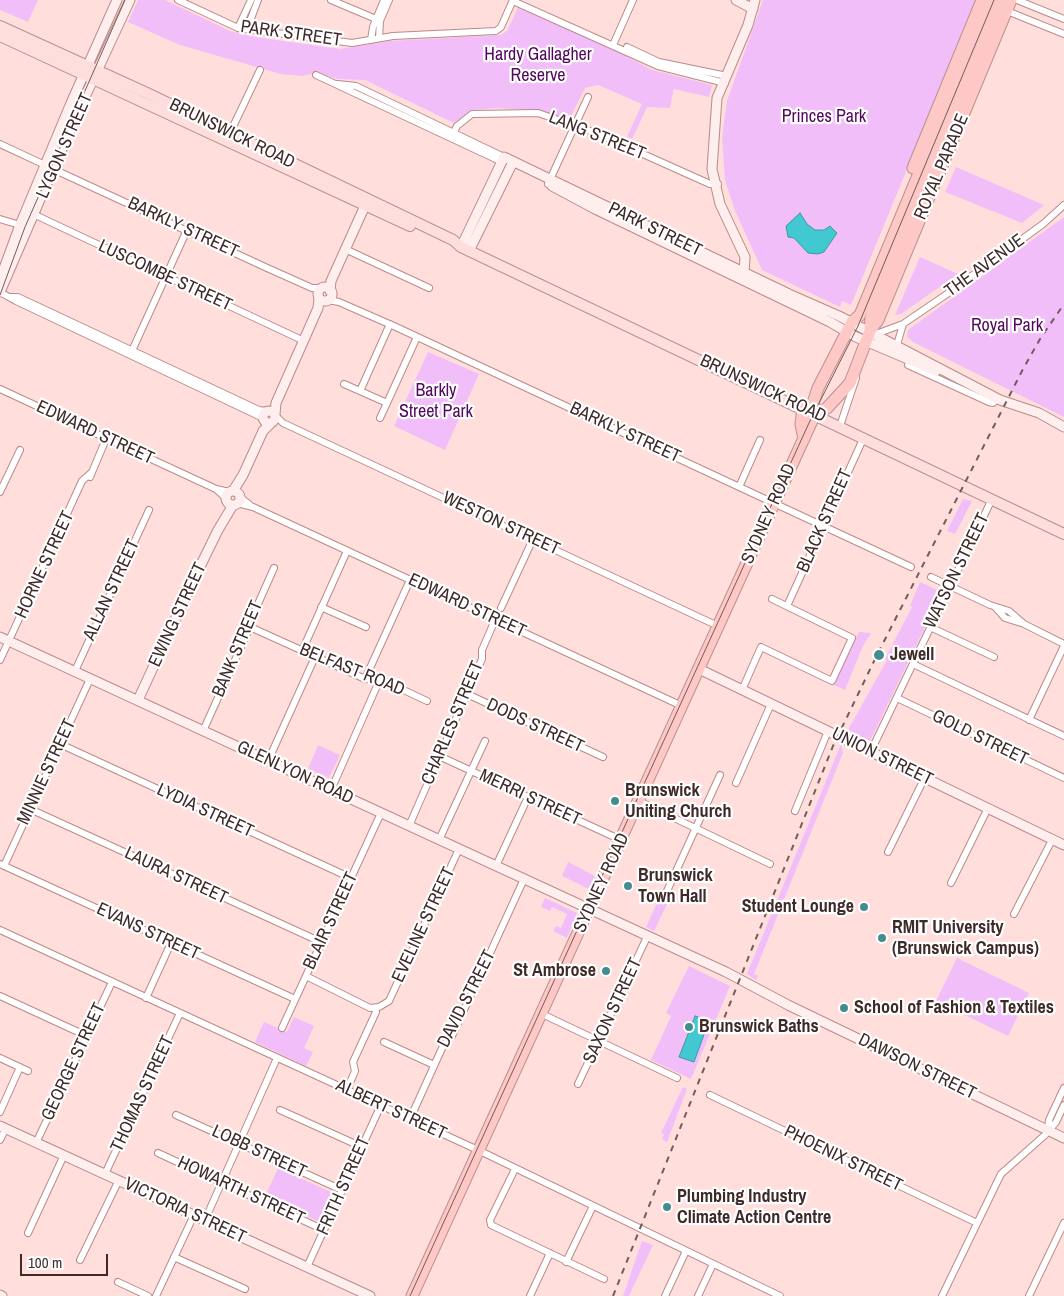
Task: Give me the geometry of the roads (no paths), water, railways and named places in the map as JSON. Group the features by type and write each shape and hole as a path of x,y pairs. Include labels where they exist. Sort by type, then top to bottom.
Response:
{"highway":[{"name":"ROYAL PARADE","path":"982,0 942,108 924,173 893,248 878,320 850,383 841,396 827,408 815,414 813,403 816,394 850,327 860,315 893,248 924,173 966,97 1009,5"},
{"name":"ROYAL PARADE","path":"942,108 991,0"},
{"name":"ROYAL PARADE","path":"966,97 1001,0"},
{"path":"803,408 801,424 804,439"},
{"name":"SYDNEY ROAD","path":"412,1296 815,414"}],"main road":[{"name":"BRUNSWICK ROAD","path":"0,26 88,65 97,75 367,202 450,245 465,249 803,408 1064,534"},
{"name":"BRUNSWICK ROAD","path":"0,36 83,75 97,75"}],"street":[{"name":"LYGON STREET","path":"0,292 83,75 117,0"},
{"name":"LYGON STREET","path":"49,167 97,75 130,0"},
{"name":"PARK STREET","path":"178,0 238,28 329,41 354,42 379,38 496,31 501,27 513,0"},
{"path":"238,28 251,0"},
{"path":"247,29 258,0"},
{"path":"331,0 376,18"},
{"path":"371,40 376,18 384,0"},
{"path":"379,38 380,21 389,0"},
{"path":"513,0 611,43"},
{"path":"520,0 662,67 726,78"},
{"path":"611,43 628,0"},
{"path":"611,43 633,0"},
{"path":"736,0 752,4 745,30 715,104 713,153 717,184 730,224 751,259 749,268 743,276"},
{"path":"1017,0 1064,19"},
{"path":"1009,5 1064,34"},
{"path":"228,137 260,70"},
{"name":"PARK STREET","path":"316,75 334,83 356,86 506,162 743,276 870,336 897,345 997,399 1022,409 1025,413 1053,421 1064,427"},
{"path":"549,182 588,97"},
{"name":"LANG STREET","path":"452,135 463,118 479,112 538,113 575,125 717,184"},
{"name":"BARKLY STREET","path":"0,144 324,292 339,302 911,567"},
{"path":"465,249 506,162"},
{"name":"EWING STREET","path":"138,700 233,498 304,341 324,292 367,202"},
{"name":"THE AVENUE","path":"870,336 903,324 1043,224 1063,205"},
{"name":"LYGON STREET","path":"0,292 3,271 20,225 30,213"},
{"name":"LUSCOMBE STREET","path":"30,213 304,341"},
{"path":"0,219 20,225"},
{"path":"132,352 187,230"},
{"path":"345,249 430,288"},
{"name":"WESTON STREET","path":"0,292 718,626"},
{"path":"360,391 390,324"},
{"path":"897,345 903,324"},
{"name":"PARK STREET","path":"870,336 910,361 966,386 972,386"},
{"path":"380,418 416,337"},
{"name":"PARK STREET","path":"910,361 908,364 989,402 993,403 997,399"},
{"name":"ROYAL PARADE","path":"840,426 855,386 857,366"},
{"path":"344,384 387,403"},
{"name":"EDWARD STREET","path":"0,389 682,706"},
{"name":"BLACK STREET","path":"786,606 864,437"},
{"name":"HORNE STREET","path":"0,660 81,488 82,481 91,473 106,439"},
{"path":"739,486 760,440"},
{"path":"0,492 20,450"},
{"name":"WATSON STREET","path":"871,751 992,499"},
{"name":"ALLAN STREET","path":"75,671 149,510"},
{"path":"502,608 533,539"},
{"path":"302,650 347,551"},
{"name":"BANK STREET","path":"203,731 250,627 249,624 274,568"},
{"path":"931,577 990,605 1011,612 1024,624 1064,645 1029,720"},
{"path":"365,679 410,580"},
{"path":"742,690 761,648 832,681 852,638 772,599"},
{"path":"321,607 366,627"},
{"name":"CHARLES STREET","path":"408,826 482,659 482,650 495,620"},
{"name":"BELFAST ROAD","path":"250,627 365,679 380,679 427,701"},
{"path":"930,627 994,657"},
{"name":"GLENLYON ROAD","path":"0,637 590,910"},
{"path":"268,760 315,657"},
{"path":"913,664 1064,736"},
{"name":"UNION STREET","path":"699,669 1064,846"},
{"name":"MINNIE STREET","path":"2,865 90,678"},
{"path":"332,790 380,679"},
{"name":"DODS STREET","path":"467,694 603,757"},
{"name":"GOLD STREET","path":"896,698 1064,778"},
{"path":"736,782 771,704"},
{"path":"795,811 828,731"},
{"path":"439,840 485,741"},
{"name":"LYDIA STREET","path":"60,744 351,878"},
{"name":"MERRI STREET","path":"439,756 621,840"},
{"path":"667,891 720,775"},
{"path":"888,852 925,777"},
{"path":"496,866 528,797"},
{"path":"639,800 770,864"},
{"path":"952,883 988,808"},
{"name":"LAURA STREET","path":"30,809 321,942"},
{"name":"BLAIR STREET","path":"282,1028 381,813"},
{"path":"1014,914 1052,840"},
{"name":"EVELINE STREET","path":"375,1008 389,1001 459,849"},
{"name":"EVANS STREET","path":"2,865 295,999"},
{"name":"DAVID STREET","path":"410,1119 443,1046 452,1036 524,879"},
{"name":"DAWSON STREET","path":"590,910 687,956 732,980 770,996 1064,1138"},
{"name":"ALBERT STREET","path":"0,930 479,1150 780,1296"},
{"name":"SAXON STREET","path":"578,1084 647,937"},
{"path":"146,998 171,942"},
{"path":"306,976 343,996 375,1008 376,1012 353,1062 355,1071 346,1090"},
{"name":"GEORGE STREET","path":"36,1142 112,982"},
{"path":"0,996 87,1036"},
{"name":"THOMAS STREET","path":"105,1174 180,1013"},
{"path":"542,1014 677,1078"},
{"path":"384,1042 434,1065"},
{"path":"0,1058 28,1071"},
{"path":"204,1220 277,1058"},
{"path":"0,1112 20,1067"},
{"path":"1048,1130 1048,1122 1064,1088"},
{"name":"PHOENIX STREET","path":"710,1095 977,1223"},
{"name":"FRITH STREET","path":"307,1267 381,1105"},
{"path":"942,1296 1001,1174 1056,1122 1064,1105"},
{"path":"280,1110 362,1147"},
{"name":"LOBB STREET","path":"176,1115 342,1190"},
{"path":"0,1140 3,1127"},
{"name":"VICTORIA STREET","path":"3,1127 370,1296"},
{"name":"HOWARTH STREET","path":"158,1153 324,1230"},
{"path":"28,1233 64,1155"},
{"path":"515,1168 490,1223 604,1279"},
{"path":"80,1260 119,1180"},
{"path":"566,1262 593,1206"},
{"path":"156,1296 194,1215"},
{"path":"1029,1296 1064,1223"},
{"path":"665,1296 686,1251"},
{"path":"530,1296 550,1253"},
{"path":"174,1257 245,1289"},
{"path":"698,1296 712,1264"},
{"path":"118,1282 148,1296"}],"water":[{"path":"800,213 807,224 815,230 824,230 830,226 837,233 824,252 818,254 808,253 794,238 788,237 786,226"},
{"path":"695,1016 709,1021 694,1062 679,1057"}],"tram line":[{"path":"0,295 25,227 125,0"},
{"path":"410,1296 809,423 858,326 994,0"}],"railway":[{"path":"613,1296 833,746 876,657 1022,371 1040,339 1064,304"}],"place":[{"name":"Jewell","path":"879,655"},
{"name":"Brunswick Uniting Church","path":"615,801"},
{"name":"Brunswick Town Hall","path":"628,886"},
{"name":"Student Lounge","path":"864,907"},
{"name":"RMIT University (Brunswick Campus)","path":"882,938"},
{"name":"St Ambrose","path":"606,971"},
{"name":"School of Fashion & Textiles","path":"844,1008"},
{"name":"Brunswick Baths","path":"689,1027"},
{"name":"Plumbing Industry Climate Action Centre","path":"667,1207"}],"park label":[{"name":"Hardy Gallagher Reserve","path":"538,65"},
{"name":"Princes Park","path":"824,117"},
{"name":"Royal Park","path":"1007,326"},
{"name":"Barkly Street Park","path":"436,401"}]}
